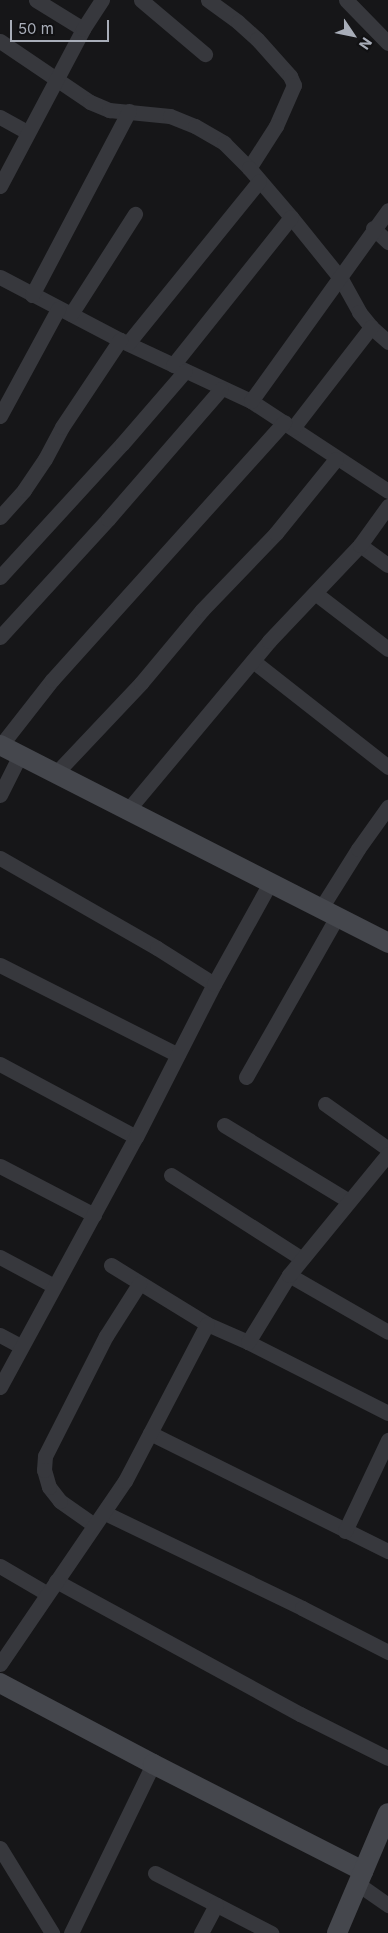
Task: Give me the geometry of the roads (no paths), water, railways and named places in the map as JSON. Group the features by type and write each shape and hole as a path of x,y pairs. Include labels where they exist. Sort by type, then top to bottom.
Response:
{"street":[{"path":"36,0 83,29"},
{"path":"0,186 83,29 102,0"},
{"path":"141,0 205,54"},
{"path":"208,0 257,39 290,76 294,84 276,126 249,168"},
{"path":"346,0 386,38"},
{"path":"0,40 90,102 109,110 170,116 195,126 224,143 249,168 291,217 341,278 359,312 371,327 388,342"},
{"path":"32,295 129,111"},
{"path":"0,117 27,132"},
{"path":"0,517 24,490 45,459 62,427 124,342 259,181"},
{"path":"251,402 341,278 373,228 388,210"},
{"path":"0,416 64,311 135,214"},
{"path":"0,576 122,444 291,217"},
{"path":"373,228 388,242"},
{"path":"0,277 124,342 251,402 388,491"},
{"path":"371,327 289,425 52,680 0,745 388,943"},
{"path":"0,637 108,519 221,389"},
{"path":"56,773 141,683 202,610 276,533 336,459"},
{"path":"127,811 253,661 360,545 388,506"},
{"path":"360,545 388,564"},
{"path":"315,593 388,649"},
{"path":"253,661 388,767"},
{"path":"0,795 20,755"},
{"path":"246,1077 329,912 358,849 388,807"},
{"path":"0,858 157,948 214,984"},
{"path":"0,1387 136,1137 214,984 270,883"},
{"path":"0,965 178,1055"},
{"path":"0,1064 136,1137"},
{"path":"325,1104 388,1149"},
{"path":"224,1125 349,1201"},
{"path":"248,1342 301,1258 388,1154"},
{"path":"0,1166 94,1214"},
{"path":"171,1175 301,1258"},
{"path":"0,1257 54,1286"},
{"path":"111,1265 139,1284 207,1324 248,1342 388,1413"},
{"path":"289,1275 388,1332"},
{"path":"94,1525 60,1500 49,1487 44,1470 45,1456 106,1336 139,1284"},
{"path":"0,1664 125,1481 207,1324"},
{"path":"0,1335 21,1346"},
{"path":"150,1433 388,1551"},
{"path":"345,1531 388,1440"},
{"path":"104,1513 302,1608 388,1652"},
{"path":"0,1566 51,1587 388,1758"},
{"path":"0,1683 360,1877 388,1905"},
{"path":"71,1933 153,1764"},
{"path":"337,1933 388,1813"},
{"path":"0,1848 52,1933"},
{"path":"155,1873 271,1933"},
{"path":"201,1933 216,1905"}]}
